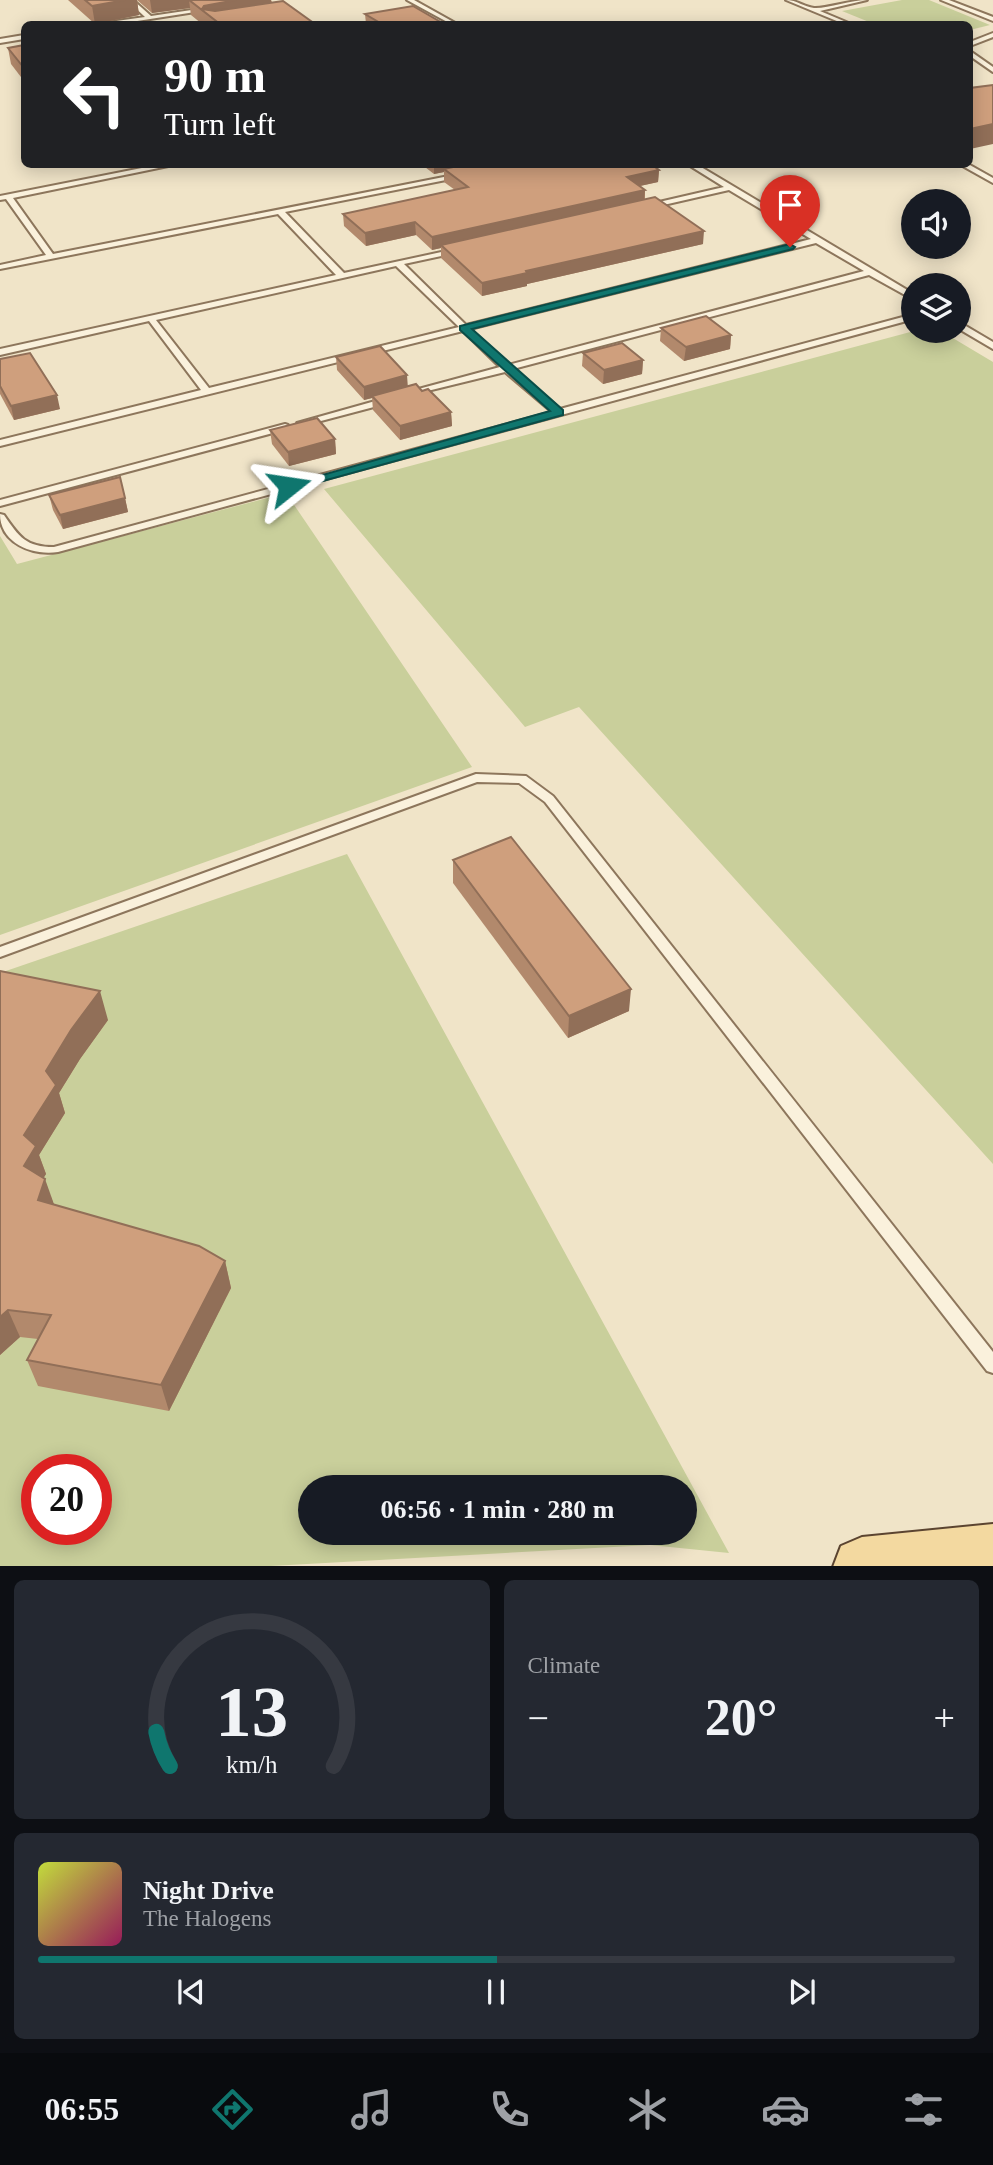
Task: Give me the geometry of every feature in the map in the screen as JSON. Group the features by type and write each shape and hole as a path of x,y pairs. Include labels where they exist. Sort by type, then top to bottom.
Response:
{"main road":[{"path":"862,1566 993,1553"}],"lane":[{"path":"131,0 150,18"},
{"path":"410,0 448,21"},
{"path":"789,0 841,21"},
{"path":"814,10 864,0"},
{"path":"944,0 993,19"},
{"path":"130,21 214,8"},
{"path":"973,43 993,35"},
{"path":"0,41 21,38"},
{"path":"973,56 993,69"},
{"path":"51,257 4,197 154,168"},
{"path":"697,168 901,290"},
{"path":"969,168 993,181"},
{"path":"0,267 471,173"},
{"path":"637,209 730,188"},
{"path":"280,211 342,276"},
{"path":"0,443 817,240"},
{"path":"0,352 464,248"},
{"path":"398,263 507,369 559,412"},
{"path":"0,503 870,272"},
{"path":"151,318 207,392"},
{"path":"0,517 16,541 35,551 54,550 901,320"},
{"path":"977,336 993,331"},
{"path":"971,333 993,346"},
{"path":"0,951 476,778 522,779 549,799 993,1365"}],"green space":[{"path":"902,0 929,0 990,25 973,29 973,21 867,21 842,11"},
{"path":"901,334 901,343 961,343 993,362 993,1164 579,707 525,727 324,489"},
{"path":"286,493 472,767 0,935 0,536 17,564"},
{"path":"347,854 686,1475 298,1475 298,1545 650,1545 271,1566 0,1566 0,973"},
{"path":"697,1494 729,1553 650,1545 697,1545"}],"building":[{"path":"85,0 125,0 92,6"},
{"path":"189,0 236,0 204,6 202,9 215,11 283,1 311,21 216,21"},
{"path":"413,6 439,21 377,21 365,14"},
{"path":"21,46 21,64 8,48"},
{"path":"993,85 993,124 973,128 973,88"},
{"path":"444,169 659,170 627,177 645,190 432,237 415,222 365,233 343,214 468,187"},
{"path":"655,197 704,231 482,283 441,245"},
{"path":"706,316 731,335 686,347 661,328"},
{"path":"622,343 643,360 604,370 583,353"},
{"path":"380,346 407,375 364,387 336,357"},
{"path":"30,353 57,395 11,406 0,386 0,359"},
{"path":"416,384 422,391 428,389 451,412 400,426 372,396"},
{"path":"317,418 335,439 288,452 270,430"},
{"path":"120,477 125,498 60,515 49,495"},
{"path":"511,837 631,989 569,1016 453,860"},
{"path":"0,971 100,991 71,1030 46,1071 56,1085 24,1135 36,1146 24,1166 45,1179 38,1200 199,1246 225,1261 161,1385 27,1360 51,1315 8,1310 0,1317"}],"route":[{"path":"289,486 559,412 507,369 464,328 790,247"}]}
